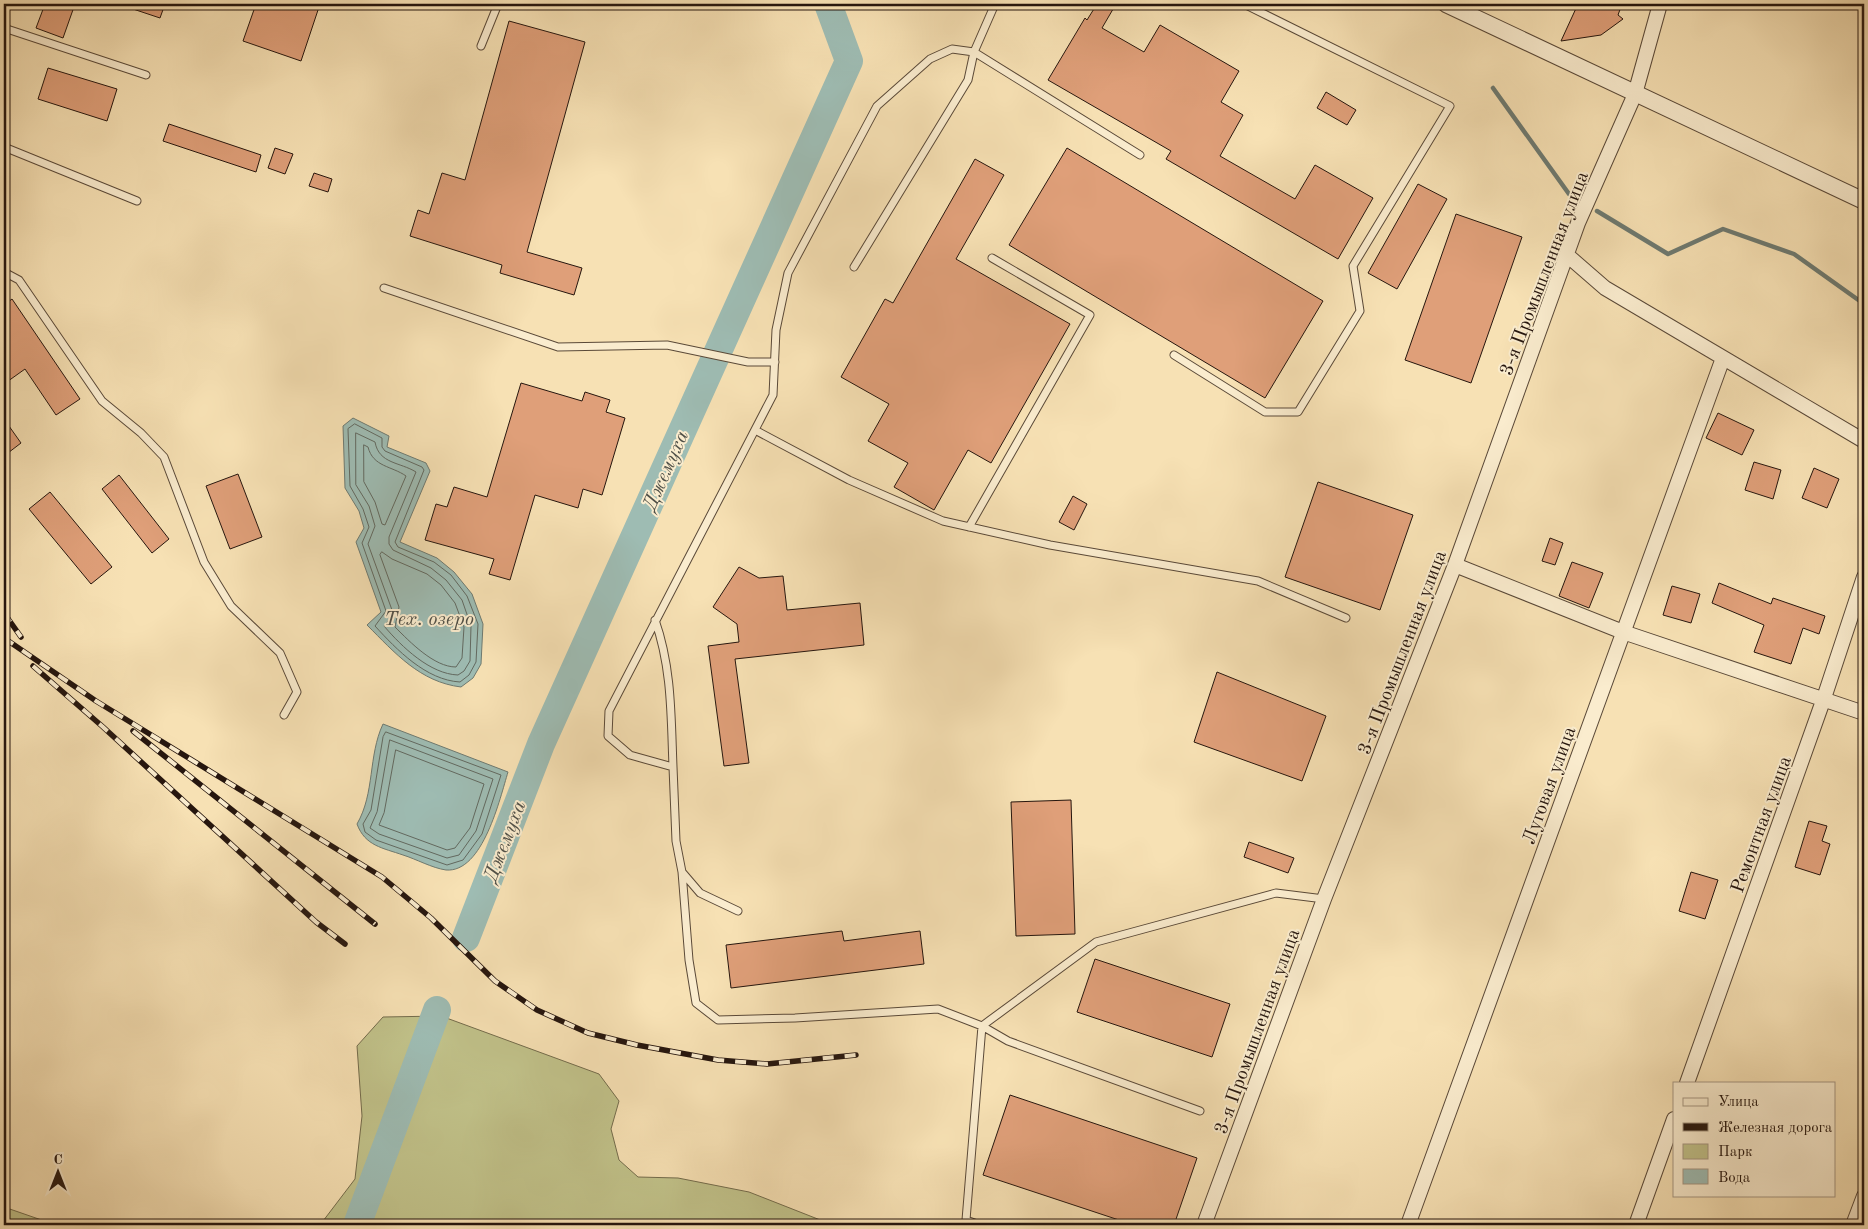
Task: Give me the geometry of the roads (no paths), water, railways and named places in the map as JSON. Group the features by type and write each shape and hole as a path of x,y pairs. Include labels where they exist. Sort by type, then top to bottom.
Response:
{"street":[{"path":"1446,4 1864,201"},
{"name":"3-я Промышленная улица","path":"1204,1225 1324,898 1455,566 1578,223 1635,94 1660,4"},
{"path":"1567,255 1605,288 1864,441"},
{"name":"Луговая улица","path":"1408,1225 1723,358"},
{"path":"1455,566 1624,632 1864,713"},
{"name":"Ремонтная улица","path":"1687,1082 1824,698 1864,577"},
{"path":"1636,1225 1673,1122"},
{"path":"1854,1225 1864,1196"}],"lane":[{"path":"481,46 498,4"},
{"path":"854,267 968,80 974,52 995,4"},
{"path":"1174,355 1265,412 1298,412 1360,311 1354,266 1450,106 1244,4"},
{"path":"4,28 146,75"},
{"path":"673,767 630,754 608,736 609,711 773,395 776,330 788,273 877,106 930,59 952,49 974,52 1140,156"},
{"path":"4,147 137,201"},
{"path":"969,527 1090,315 992,258"},
{"path":"4,272 19,280 102,401 141,433 164,457 204,562 230,606 280,653 297,692 284,715"},
{"path":"384,288 558,347 667,345 748,362 775,362"},
{"path":"755,430 849,480 943,521 1050,545 1258,581 1346,618"},
{"path":"656,620 663,641 670,679 676,841 682,872 689,960 696,1003 718,1020 795,1018 938,1009 982,1026 1008,1041 1200,1110"},
{"path":"682,872 700,893 738,911"},
{"path":"980,1225 966,1220 982,1026 1096,942 1276,893 1324,898"}],"water":[{"name":"Тех. озеро","path":"353,418 389,436 387,447 426,463 430,471 400,542 437,558 454,572 472,594 483,624 481,664 473,678 461,687 446,684 421,673 398,656 367,625 381,612 356,542 364,528 359,511 345,488 343,426"},
{"path":"383,724 508,772 488,832 470,860 459,868 441,869 382,848 370,842 360,831 357,824 367,800 375,749"}],"waterway":[{"name":"Джемуха","path":"466,938 541,744 849,61 828,4"},
{"path":"1493,88 1569,194 1575,197"},
{"path":"1597,211 1668,254 1723,229 1794,254 1864,304"},
{"name":"Джемуха","path":"357,1225 437,1010"}],"railway":[{"path":"4,613 21,637"},
{"path":"4,638 96,701 382,877 431,918 495,981 537,1010 588,1033 637,1045 718,1060 767,1064 856,1055"},
{"path":"33,666 103,727 316,922 345,944"},
{"path":"133,731 375,924"}]}
